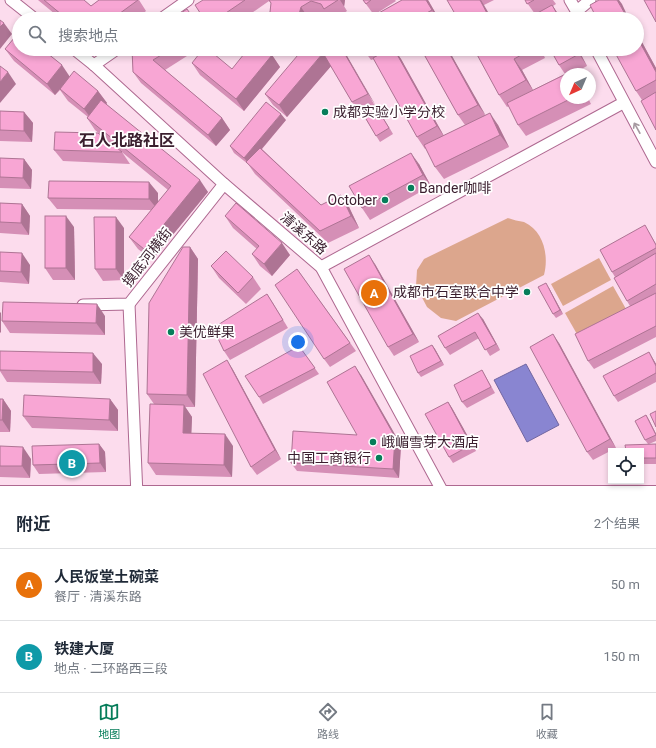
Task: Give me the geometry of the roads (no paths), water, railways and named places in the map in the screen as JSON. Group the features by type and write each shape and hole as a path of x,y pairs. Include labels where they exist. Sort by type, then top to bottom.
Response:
{"main road":[{"path":"0,493 137,495 444,495 656,493"}],"street":[{"path":"11,0 26,12"},
{"path":"171,12 188,0"},
{"path":"570,0 577,12"},
{"path":"581,12 590,0"},
{"name":"清溪东路","path":"83,56 224,184 321,267 444,495"},
{"path":"94,65 107,56"},
{"path":"600,56 656,162"},
{"path":"321,267 624,103"},
{"name":"摸底河横街","path":"68,306 129,304 224,184"},
{"path":"129,304 137,495"}],"place":[{"name":"成都实验小学分校","path":"325,112"},
{"name":"Bander咖啡","path":"411,188"},
{"name":"October","path":"385,200"},
{"name":"成都市石室联合中学","path":"527,292"},
{"name":"人民饭堂土碗菜","path":"374,293"},
{"name":"美优鲜果","path":"171,332"},
{"name":"峨嵋雪芽大酒店","path":"373,442"},
{"name":"中国工商银行","path":"379,458"},
{"name":"铁建大厦","path":"72,463"}],"district":[{"name":"石人北路社区","path":"127,140"}]}
